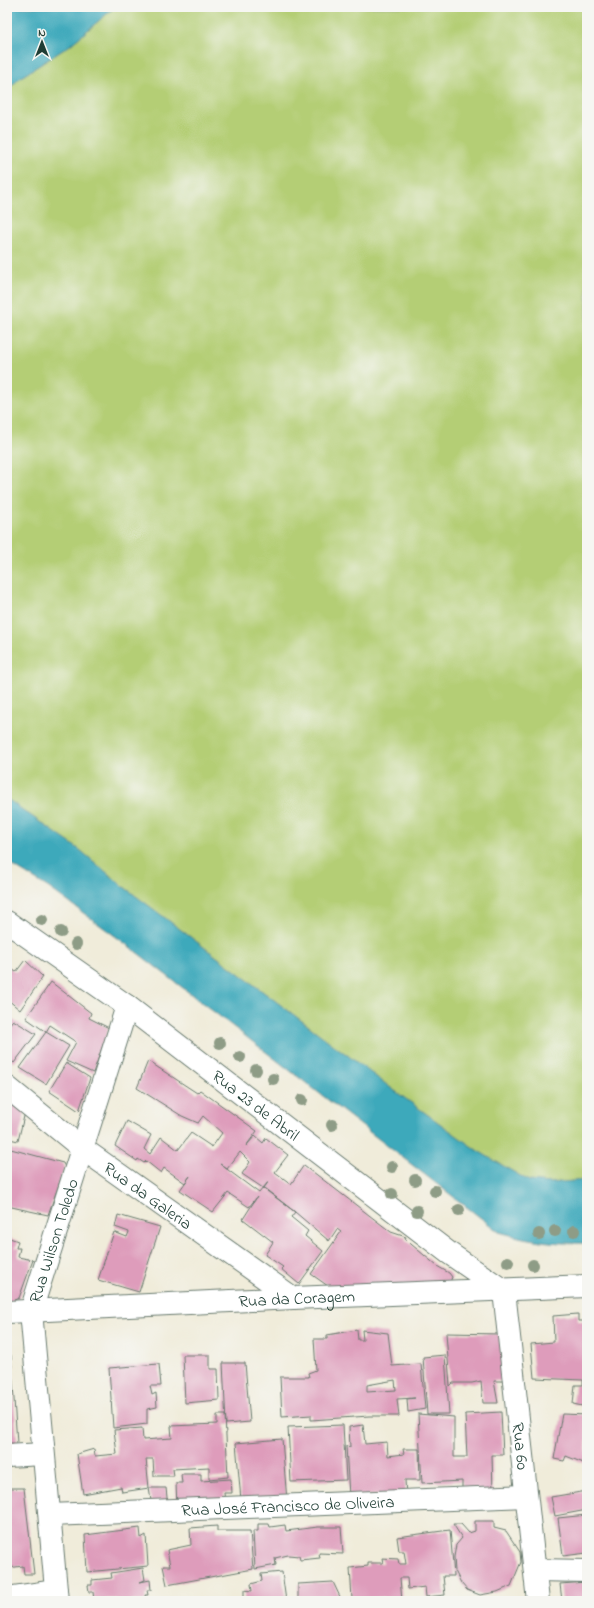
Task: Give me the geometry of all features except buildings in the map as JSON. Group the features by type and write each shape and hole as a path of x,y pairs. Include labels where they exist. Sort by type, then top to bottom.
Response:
{"street":[{"name":"Rua 23 de Abril","path":"7,922 127,1006 449,1253 504,1290"},
{"name":"Rua Wilson Toledo","path":"57,1596 31,1310 127,1006"},
{"name":"Rua da Galeria","path":"7,1087 83,1148 293,1298"},
{"name":"Rua da Coragem","path":"7,1312 587,1286"},
{"name":"Rua 60","path":"504,1290 525,1496 538,1601"},
{"path":"7,1456 43,1454"},
{"name":"Rua José Francisco de Oliveira","path":"50,1515 525,1496"},
{"path":"535,1570 587,1571"},
{"path":"7,1598 57,1596"}],"green space":[{"path":"115,7 587,7 587,1180 549,1183 529,1181 478,1151 399,1094 124,887 80,850 7,799 7,90 21,77 69,46"}],"water":[{"path":"7,7 115,7 69,46 21,77 7,90"},
{"path":"7,799 80,850 124,887 399,1094 478,1151 529,1181 549,1183 587,1180 587,1243 543,1241 522,1238 499,1232 126,944 49,888 7,862"}]}
